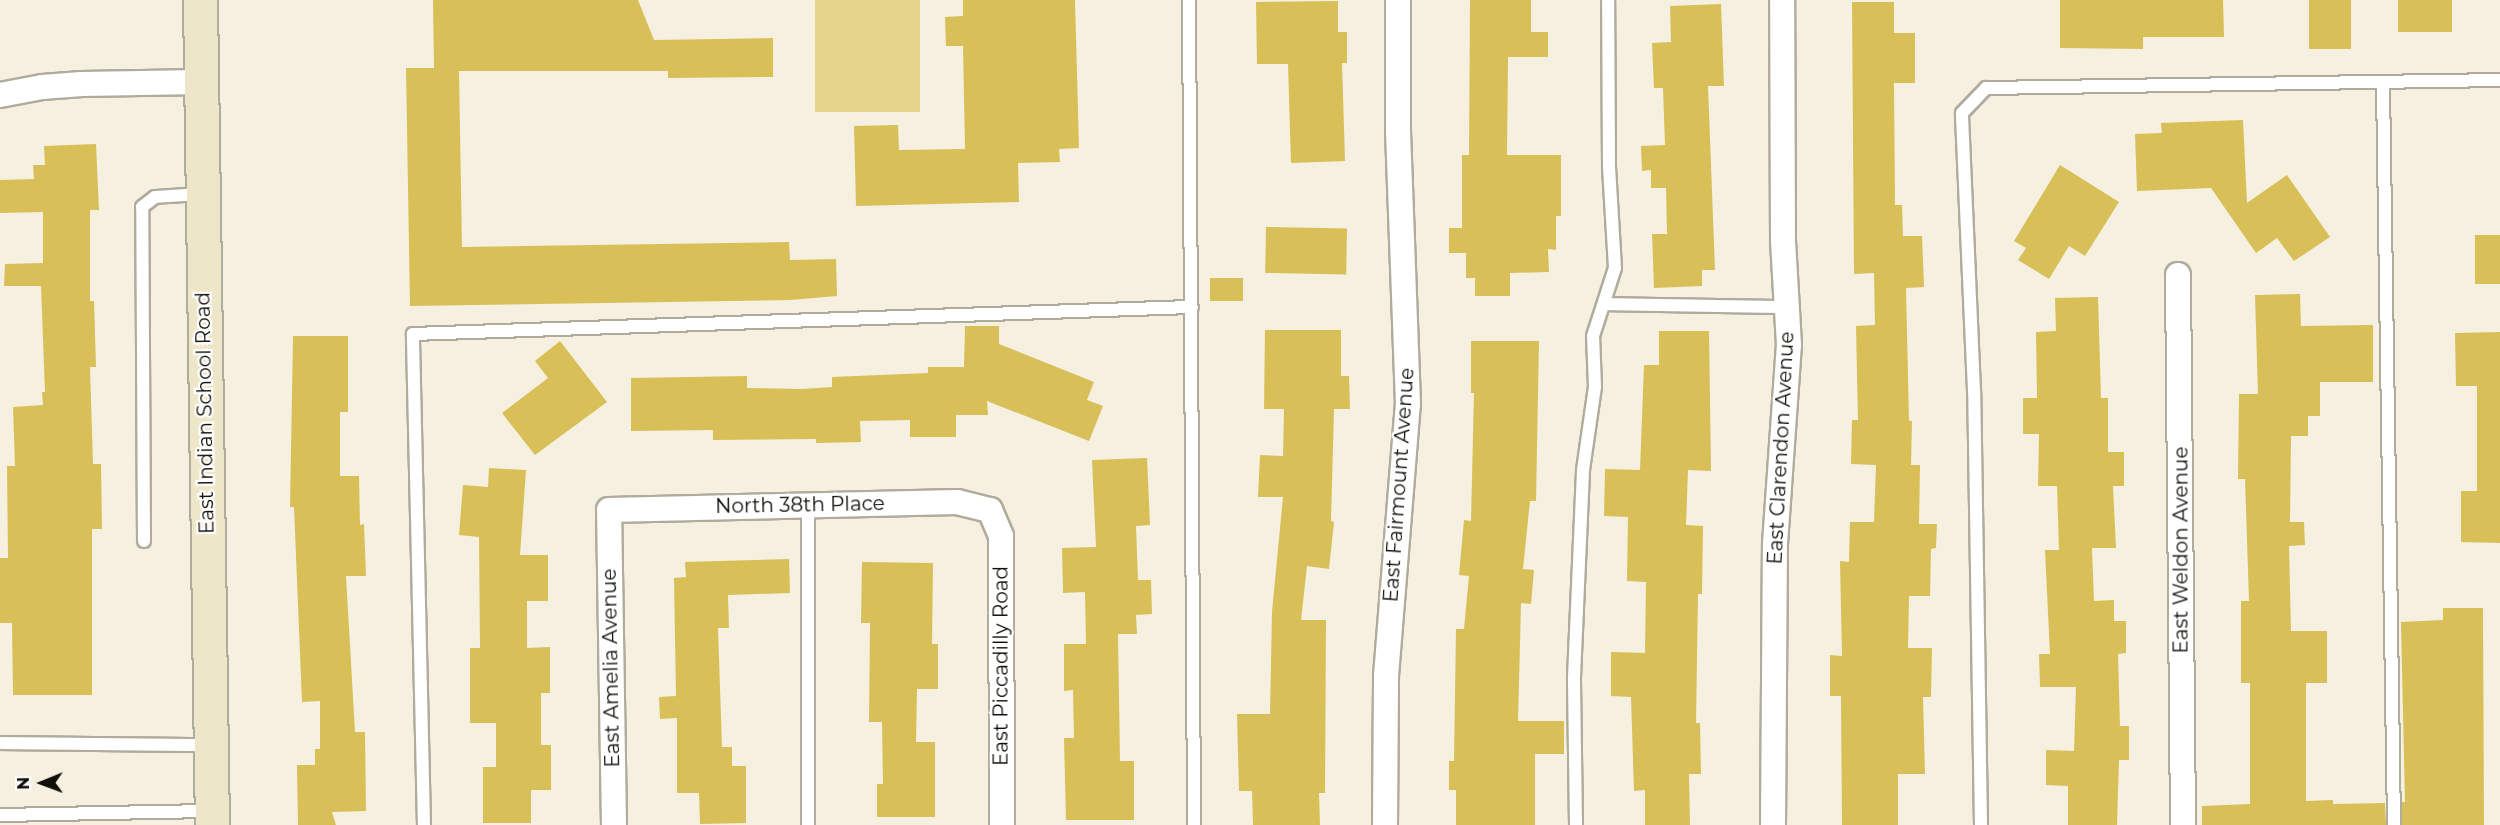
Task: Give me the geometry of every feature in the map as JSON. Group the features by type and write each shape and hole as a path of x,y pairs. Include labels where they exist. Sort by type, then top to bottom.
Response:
{"main road":[{"name":"East Indian School Road","path":"200,0 211,818"}],"street":[{"name":"East Fairmount Avenue","path":"1385,825 1386,676 1408,404 1398,131 1398,0"},
{"name":"East Clarendon Avenue","path":"1773,825 1775,544 1789,345 1786,307 1782,0"},
{"path":"0,95 42,87 82,84 201,82"},
{"name":"East Weldon Avenue","path":"2178,275 2183,825"},
{"name":"North 38th Place","path":"609,510 957,502 990,510"},
{"name":"East Amelia Avenue","path":"609,510 614,825"},
{"name":"East Piccadilly Road","path":"990,510 1001,536 1002,825"}],"lane":[{"path":"1189,0 1194,825"},
{"path":"1576,825 1574,666 1583,470 1595,387 1593,336 1606,304 1615,268 1609,167 1608,0"},
{"path":"1981,825 1974,391 1962,113 1986,88 2383,84 2500,80"},
{"path":"2383,84 2394,825"},
{"path":"144,541 142,207 155,197 202,194"},
{"path":"1606,304 1786,307"},
{"path":"424,825 413,334 1192,307"},
{"path":"808,504 808,825"},
{"path":"0,743 210,745"},
{"path":"0,815 211,818"}],"shaded area":[{"path":"815,0 920,0 920,112 815,112"}],"building":[{"path":"433,0 638,0 654,40 773,38 773,77 668,78 668,71 459,71 462,247 789,242 790,260 836,259 837,296 790,300 410,306 406,68 434,68"},
{"path":"963,0 1075,0 1079,148 1059,149 1060,162 1018,163 1019,202 856,206 854,126 898,125 899,150 965,149 963,46 946,46 945,17 963,16"},
{"path":"1470,0 1531,0 1531,32 1548,32 1548,57 1508,57 1507,155 1561,155 1561,216 1556,216 1556,250 1548,249 1549,272 1510,273 1510,296 1475,296 1475,278 1466,278 1466,253 1449,253 1449,228 1462,228 1462,155 1469,155"},
{"path":"2060,0 2223,0 2224,37 2143,37 2143,49 2060,48"},
{"path":"2309,0 2351,0 2351,49 2309,49"},
{"path":"2398,0 2452,0 2452,32 2398,32"},
{"path":"1338,1 1338,32 1347,32 1347,63 1342,63 1345,161 1291,163 1288,64 1257,64 1256,2"},
{"path":"1852,2 1894,2 1894,33 1915,33 1915,83 1894,83 1895,205 1902,205 1903,236 1922,236 1924,287 1906,288 1909,421 1912,421 1911,465 1920,465 1919,524 1937,524 1936,548 1931,549 1930,596 1909,596 1908,648 1932,648 1931,697 1923,697 1925,774 1898,774 1898,825 1842,825 1841,696 1830,696 1830,655 1842,656 1840,561 1849,562 1850,522 1874,522 1876,465 1851,464 1852,420 1858,420 1856,326 1875,325 1874,273 1854,274"},
{"path":"1721,4 1724,86 1708,86 1715,270 1702,270 1702,286 1654,288 1652,234 1667,234 1666,188 1651,188 1651,170 1642,171 1641,146 1665,145 1663,88 1654,88 1652,43 1671,42 1670,6"},
{"path":"2243,120 2247,203 2287,175 2330,237 2294,261 2277,238 2256,253 2211,188 2137,191 2135,134 2162,133 2161,123"},
{"path":"96,144 99,210 90,210 90,301 94,301 96,367 90,367 93,464 101,464 102,529 92,529 92,695 13,695 12,623 0,623 0,558 8,558 7,466 15,466 13,407 43,405 42,392 45,392 41,286 4,286 5,264 43,263 43,212 0,213 0,180 34,179 33,165 45,165 44,146"},
{"path":"2060,165 2119,202 2085,256 2069,246 2049,279 2018,260 2026,248 2014,241"},
{"path":"1266,227 1347,228 1346,274 1265,273"},
{"path":"2475,235 2500,235 2500,284 2475,284"},
{"path":"1210,278 1243,278 1243,301 1210,301"},
{"path":"2300,294 2301,326 2373,325 2373,382 2320,382 2320,416 2308,416 2308,436 2291,436 2290,522 2304,522 2305,545 2289,546 2291,631 2327,631 2327,683 2306,683 2306,801 2333,800 2333,804 2385,803 2386,825 2202,825 2202,806 2250,804 2250,683 2241,683 2241,601 2249,601 2245,479 2238,479 2239,394 2258,394 2255,295"},
{"path":"2098,297 2101,398 2108,398 2108,452 2124,452 2124,486 2113,486 2116,548 2092,548 2094,601 2114,600 2114,621 2126,621 2126,653 2118,654 2120,726 2129,726 2129,760 2119,760 2117,825 2068,825 2068,786 2046,785 2046,750 2074,751 2076,687 2040,687 2039,654 2050,654 2045,550 2059,550 2057,486 2038,486 2039,434 2023,434 2023,398 2037,398 2036,332 2056,331 2055,298"},
{"path":"965,326 999,326 999,344 1094,382 1087,400 1103,406 1089,441 987,401 988,415 956,415 956,437 910,437 910,420 860,421 861,442 816,443 816,439 713,440 713,430 631,431 631,378 747,376 747,388 802,389 832,387 832,377 928,373 928,367 964,367"},
{"path":"1265,330 1341,330 1341,376 1349,376 1350,409 1334,409 1331,521 1334,522 1329,569 1307,566 1301,620 1326,620 1325,793 1319,793 1320,825 1253,825 1252,791 1239,791 1237,714 1270,714 1272,612 1283,497 1258,497 1260,455 1283,456 1284,409 1264,409"},
{"path":"1659,331 1709,331 1711,471 1688,470 1686,525 1703,526 1702,594 1698,594 1696,723 1700,723 1701,774 1689,774 1690,825 1645,825 1645,790 1634,791 1631,697 1611,696 1611,652 1645,653 1646,582 1627,581 1628,517 1604,516 1605,469 1640,470 1644,365 1659,365"},
{"path":"2500,332 2500,543 2461,542 2461,491 2477,491 2477,386 2456,386 2455,333"},
{"path":"293,336 348,336 348,412 340,412 340,476 359,476 360,525 364,524 366,576 346,576 355,732 365,732 366,811 332,812 336,825 298,825 297,765 315,765 315,749 320,749 320,701 302,702 294,507 290,507"},
{"path":"560,341 607,402 535,455 502,413 548,378 535,361"},
{"path":"1471,341 1539,341 1536,501 1530,501 1523,569 1534,570 1531,604 1521,603 1518,721 1564,721 1564,754 1535,754 1535,825 1456,825 1456,790 1449,790 1449,761 1454,761 1456,629 1464,629 1469,576 1459,575 1464,520 1471,521 1474,393 1471,393"},
{"path":"1147,458 1150,525 1136,526 1138,580 1151,580 1152,614 1136,615 1137,634 1118,634 1120,761 1134,761 1134,820 1066,820 1064,738 1074,738 1073,690 1064,691 1064,644 1086,644 1085,592 1063,593 1062,548 1096,547 1092,460"},
{"path":"489,468 526,470 520,555 548,555 548,601 527,601 527,648 550,647 550,693 541,693 541,745 551,745 551,790 531,790 531,823 483,823 483,767 496,767 496,723 470,723 470,648 480,648 479,537 459,535 463,485 488,487"},
{"path":"789,559 790,593 728,595 729,628 718,628 722,747 732,747 732,766 746,766 746,823 700,824 699,793 677,793 677,718 660,719 659,697 676,696 674,578 686,577 685,562"},
{"path":"862,562 933,563 932,644 938,644 938,689 917,689 916,742 935,742 935,817 877,817 877,784 883,784 882,722 869,722 870,623 861,623"},
{"path":"2443,608 2483,608 2484,825 2402,825 2402,802 2405,802 2401,622 2443,620"}]}
